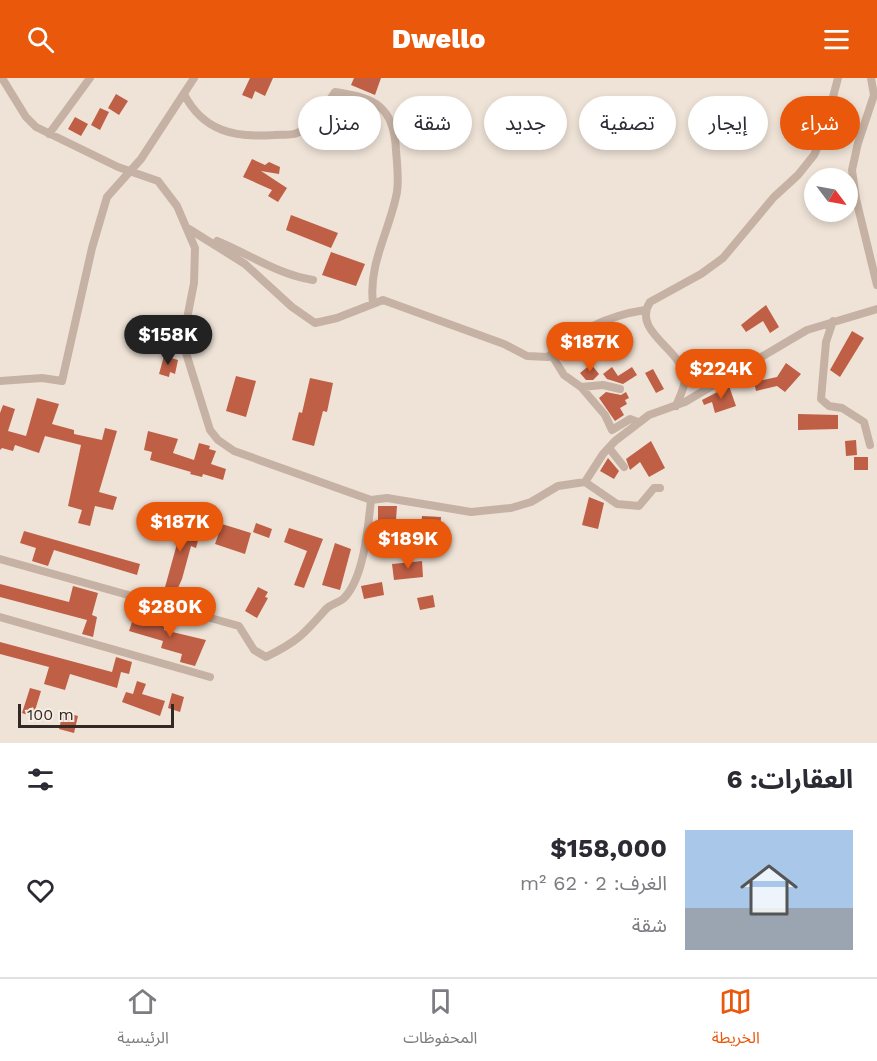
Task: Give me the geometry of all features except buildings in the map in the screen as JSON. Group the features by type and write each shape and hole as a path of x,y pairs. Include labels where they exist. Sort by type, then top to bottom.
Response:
{"street":[{"path":"2,78 26,117 49,134 118,167 158,181 189,229 195,248 194,283 184,334 186,353 210,430 218,441 234,451 371,500 387,498 471,512 511,508 531,502 558,486 585,482 617,504 632,507 639,506 654,488 660,488"},
{"path":"49,134 90,78"},
{"path":"0,381 42,378 62,381 90,258 107,197 131,170 194,78"},
{"path":"676,406 685,381 684,373 672,353 653,334 646,323 645,310 650,302 701,274 723,258 774,197 814,155 823,135 838,78"},
{"path":"871,78 874,95 858,143 852,170 856,199 877,285"},
{"path":"184,94 201,119 214,127 254,136 298,133 313,121 335,92 364,96 385,109 392,125 396,145 398,190 373,271 371,288 373,303"},
{"path":"189,229 245,264 292,307 315,323 337,318 383,300 504,344 527,357 548,357 570,338 592,324 622,313 645,310"},
{"path":"189,229 253,255 291,276 313,279"},
{"path":"867,238 877,242"},
{"path":"585,482 609,448 638,422 661,410 676,406 807,330 877,309"},
{"path":"833,321 826,342 821,399 828,406 842,408 864,423 870,445"},
{"path":"551,354 564,375 580,387 605,415 612,430 630,418 638,422"},
{"path":"580,387 603,385 620,389"},
{"path":"609,448 624,467"},
{"path":"0,559 239,626 254,650 266,657 291,645 312,628 327,607 347,595 353,584 366,541 371,500"},
{"path":"0,617 210,677"}]}
